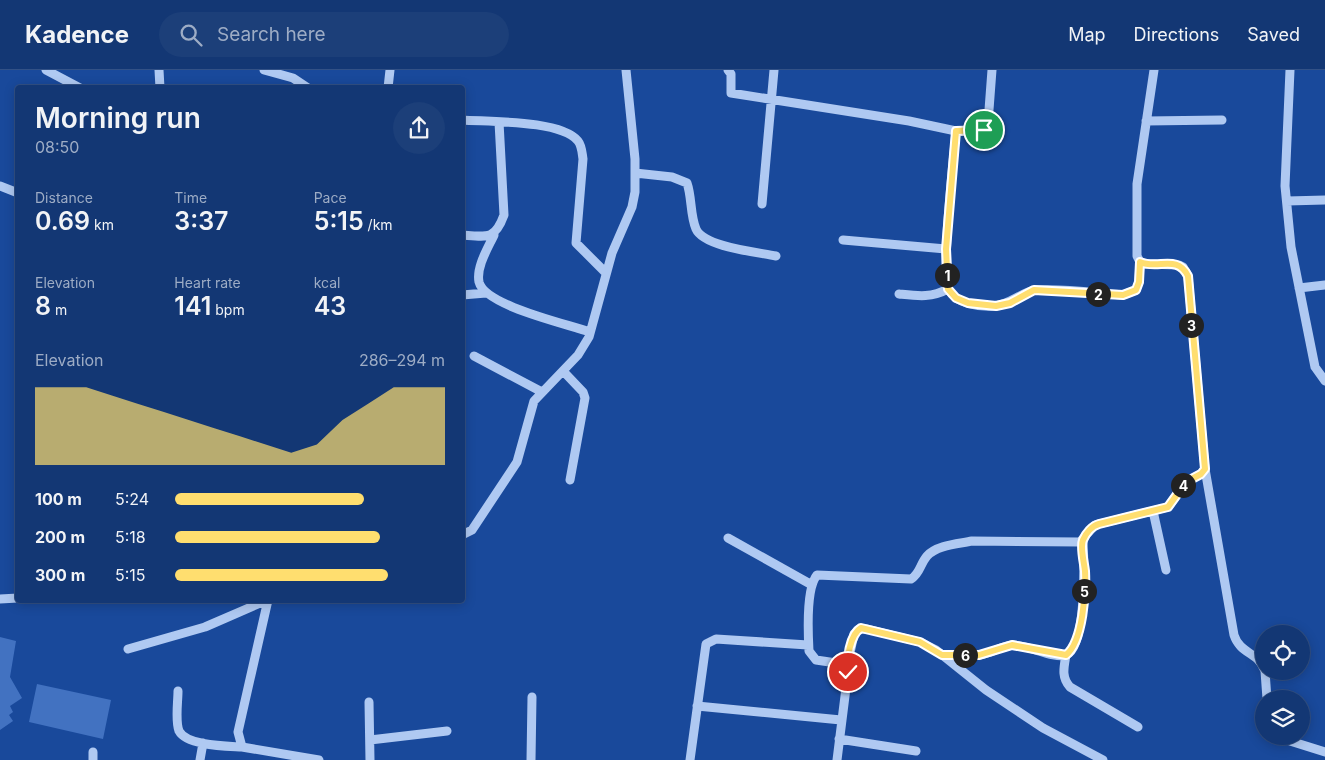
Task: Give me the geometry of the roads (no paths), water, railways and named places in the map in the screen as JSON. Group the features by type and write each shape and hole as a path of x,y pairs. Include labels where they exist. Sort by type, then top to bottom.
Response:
{"street":[{"path":"46,70 74,85"},
{"path":"159,70 160,85"},
{"path":"264,70 293,78 304,85"},
{"path":"388,85 390,70"},
{"path":"465,534 472,530 517,462 525,442 531,409 542,392 578,355 590,332 605,272 632,207 635,173 626,70"},
{"path":"728,70 731,74 731,93 956,131 979,132 986,128 992,70"},
{"path":"762,204 774,70"},
{"path":"956,131 946,249 948,289 956,298 985,306 1010,303 1034,290 1123,295 1136,290 1139,282 1140,262 1136,245 1137,184 1154,70"},
{"path":"1290,70 1285,186 1290,247 1315,367 1325,381"},
{"path":"465,120 548,127 569,133 578,140 583,159 576,243 605,272"},
{"path":"1146,121 1222,120"},
{"path":"499,122 505,202 502,221 494,234 478,275 480,284 486,293 509,306 590,332"},
{"path":"635,173 672,176 686,183 696,229 701,236 728,246 776,256"},
{"path":"0,186 15,192"},
{"path":"1287,201 1325,200"},
{"path":"465,235 485,237 494,234"},
{"path":"843,240 946,249"},
{"path":"1140,262 1146,264 1179,265 1188,276 1205,469 1234,635 1242,649 1255,657"},
{"path":"1299,288 1325,285"},
{"path":"899,294 928,296 937,295 948,289"},
{"path":"465,295 486,293"},
{"path":"474,356 542,392"},
{"path":"563,371 583,392 585,398 570,480"},
{"path":"1138,727 1070,686 1065,681 1063,675 1066,655 1071,651 1078,633 1083,605 1085,573 1084,539 1091,528 1099,524 1168,507 1186,482 1201,474 1205,469"},
{"path":"1153,511 1166,570"},
{"path":"728,538 812,585"},
{"path":"847,667 839,663 816,660 811,656 808,646 812,585 817,575 911,579 916,576 926,557 933,551 959,543 1084,539"},
{"path":"0,599 15,598"},
{"path":"128,649 205,627 260,603"},
{"path":"242,747 238,732 264,625 267,603"},
{"path":"837,760 848,680 847,667 854,634 861,628 920,642 942,655 986,690 1035,723 1103,760"},
{"path":"690,760 704,650 710,641 808,646"},
{"path":"942,655 979,655 1012,645 1066,655"},
{"path":"178,691 180,732 186,737 203,744 242,747 319,760"},
{"path":"531,760 532,697"},
{"path":"369,702 370,760"},
{"path":"697,706 841,720"},
{"path":"370,740 447,731"},
{"path":"839,739 916,751"},
{"path":"200,760 203,744"},
{"path":"1303,745 1325,752"}]}
